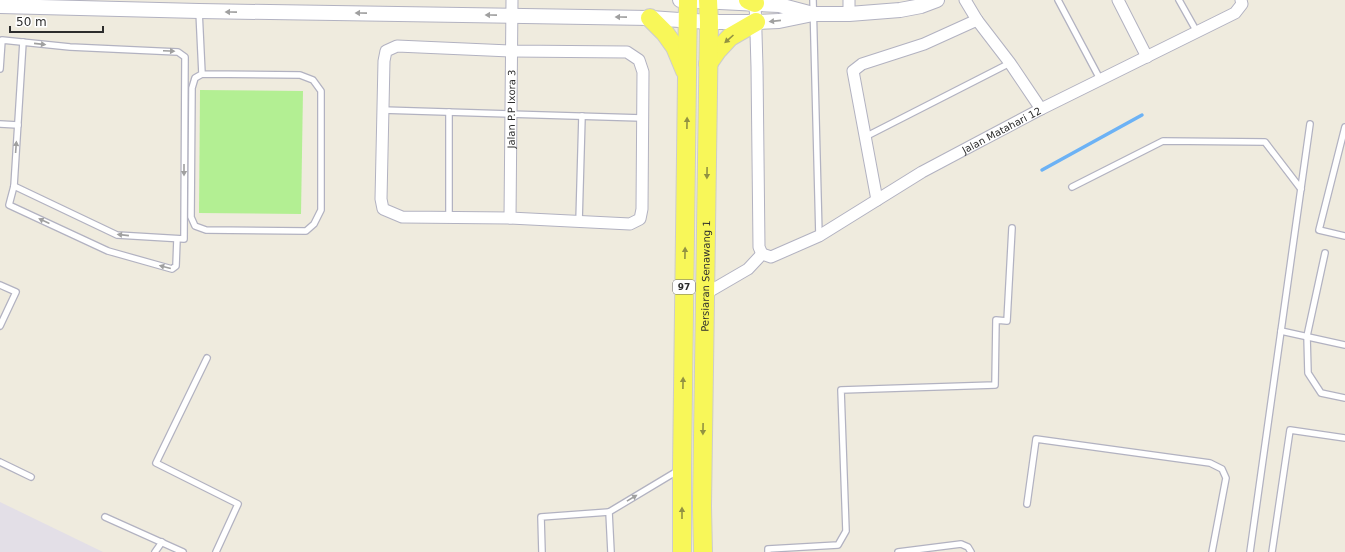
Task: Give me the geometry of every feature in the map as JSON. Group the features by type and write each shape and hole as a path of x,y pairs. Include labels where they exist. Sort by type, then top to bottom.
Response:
{"main road":[{"name":"Persiaran Senawang 1","path":"682,552 688,0"},
{"name":"Persiaran Senawang 1","path":"703,552 702,506 709,22 708,1"},
{"path":"650,18 665,33 675,47 687,75"},
{"path":"708,64 730,37 756,22"}],"street":[{"name":"Jalan P.P Ixora 3","path":"510,218 512,0"},
{"path":"680,0 753,1 779,5 813,7 849,14 900,10 921,3 937,0"},
{"path":"849,0 849,14"},
{"path":"965,0 977,20 1010,63 1041,109"},
{"path":"1118,0 1147,57"},
{"path":"705,294 748,269 762,254 759,247 756,22 753,1"},
{"name":"Jalan Matahari 12","path":"762,254 771,257 819,236 922,172 1100,79 1235,13 1241,2"},
{"path":"0,6 199,11 650,18 709,22 779,21 813,7"},
{"path":"877,200 853,71 862,64 924,44 977,20"},
{"path":"397,46 511,51 627,52 639,60 643,72 642,209 640,219 630,224 510,218 402,217 383,209 381,199 382,110 384,61 386,51 397,46"}],"lane":[{"path":"1058,0 1100,79"},
{"path":"1179,0 1197,32"},
{"path":"813,7 819,236"},
{"path":"199,11 202,74"},
{"path":"0,69 2,40 70,47 178,52 185,56 184,237 182,239 118,235 14,186"},
{"path":"23,42 14,186 9,205 108,251 172,269 176,266 177,239"},
{"path":"865,137 1010,63"},
{"path":"202,74 300,75 313,80 321,91 321,210 314,224 306,231 206,230 195,226 191,217 192,88 195,78 202,74"},
{"path":"382,110 642,118"},
{"path":"449,112 449,217"},
{"path":"579,222 582,116"},
{"path":"0,124 18,125"},
{"path":"1250,552 1310,124"},
{"path":"1345,127 1319,230 1345,236"},
{"path":"1072,187 1163,141 1265,142 1301,189"},
{"path":"768,552 768,549 838,545 846,531 840,390 995,385 996,320 1007,320 1012,228"},
{"path":"1325,253 1307,336 1308,373 1321,393 1345,398"},
{"path":"0,285 16,292 0,326"},
{"path":"1281,331 1345,345"},
{"path":"207,358 156,463 238,504 216,552"},
{"path":"1272,552 1290,430 1345,438"},
{"path":"1027,504 1036,439 1210,463 1222,469 1226,478 1212,552"},
{"path":"0,462 31,477"},
{"path":"542,552 541,517 609,512 682,468"},
{"path":"609,512 611,552"},
{"path":"105,517 183,552"},
{"path":"155,552 162,542"},
{"path":"898,552 961,544 968,547 971,552"}],"shaded area":[{"path":"0,502 103,552 0,552"}],"green space":[{"path":"200,90 303,91 301,214 199,213"}],"waterway":[{"path":"1042,170 1142,115"}]}
